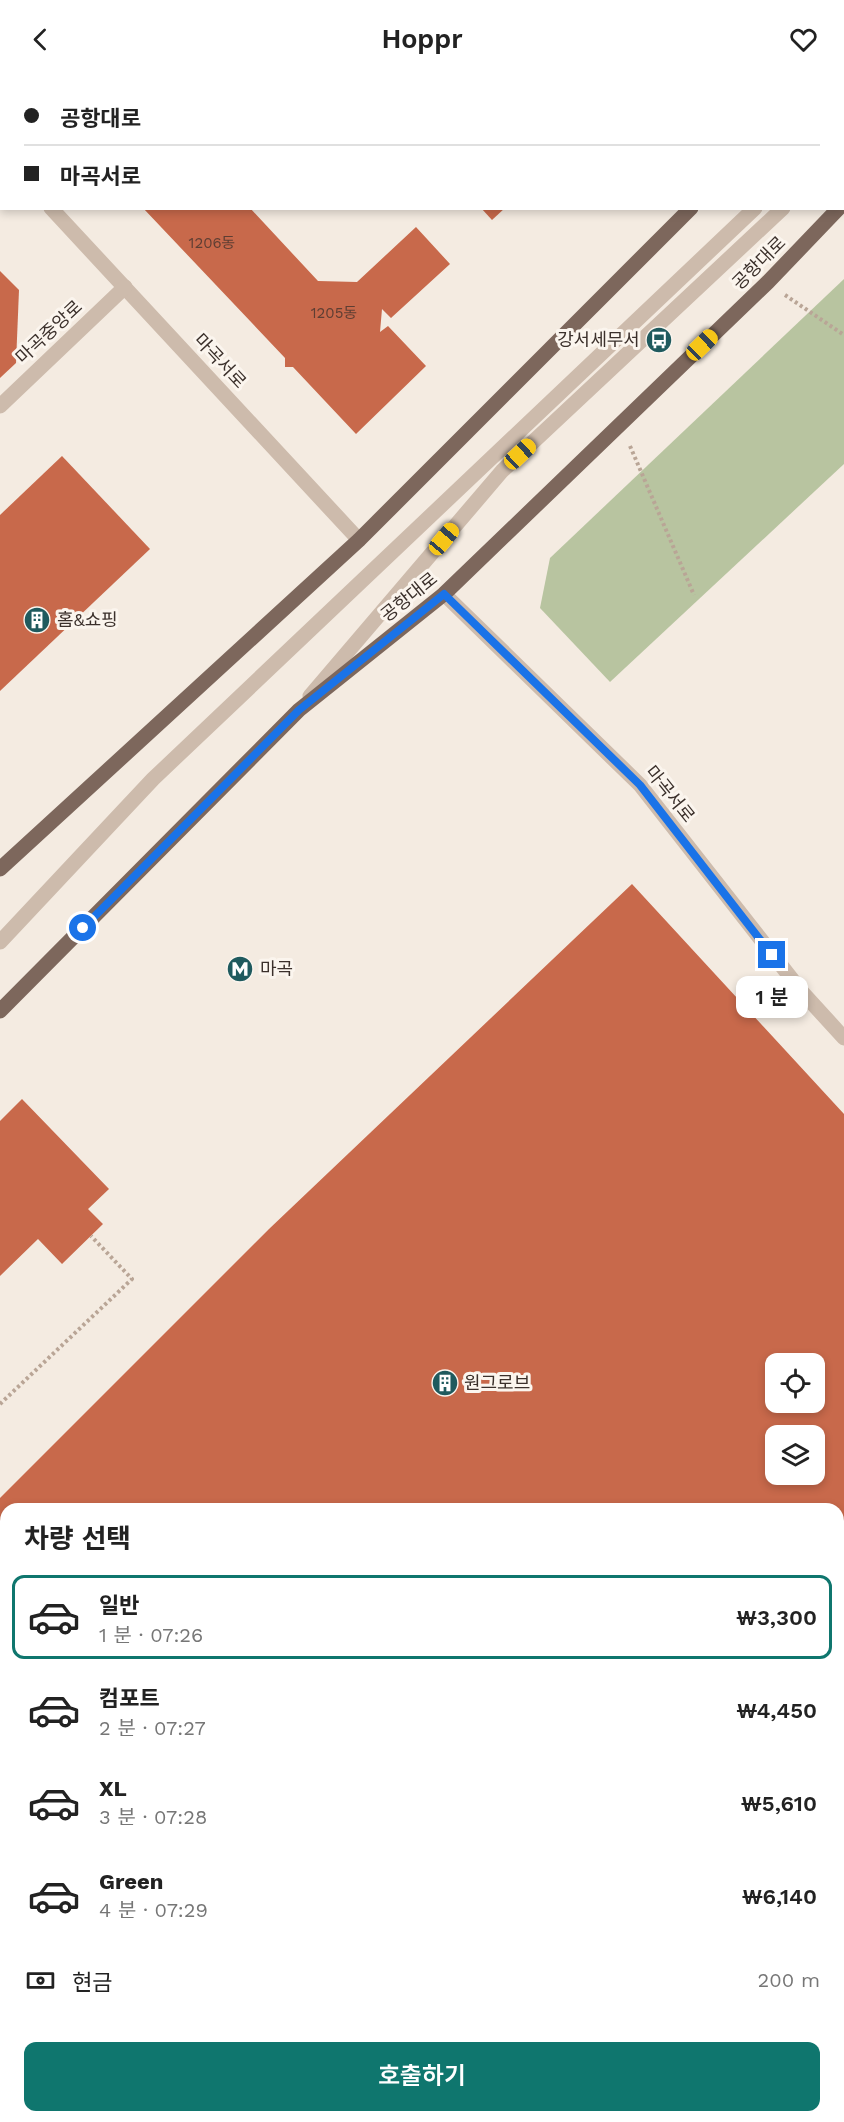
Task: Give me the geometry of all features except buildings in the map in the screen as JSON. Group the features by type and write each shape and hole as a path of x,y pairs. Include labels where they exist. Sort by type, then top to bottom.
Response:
{"main road":[{"path":"0,869 359,540 689,210"},
{"name":"공항대로","path":"0,1011 299,710 444,594 768,282 837,210"}],"street":[{"name":"마곡서로","path":"53,210 359,540"},
{"path":"0,942 153,779 753,210"},
{"path":"299,710 502,471 781,210"},
{"name":"마곡중앙로","path":"0,406 126,287"},
{"name":"마곡서로","path":"444,594 640,785 802,993 844,1038"}],"path":[{"path":"768,282 844,335"},
{"path":"620,423 694,594"},
{"path":"0,1404 132,1279 91,1236"}],"green space":[{"path":"844,279 844,464 610,682 540,608 550,558"}],"place":[{"name":"강서세무서","path":"659,340"},
{"name":"홈&쇼핑","path":"37,620"},
{"name":"마곡","path":"240,969"},
{"name":"원그로브","path":"445,1383"}],"route":[{"path":"83,928 299,710 444,594 640,785 772,955"}]}
